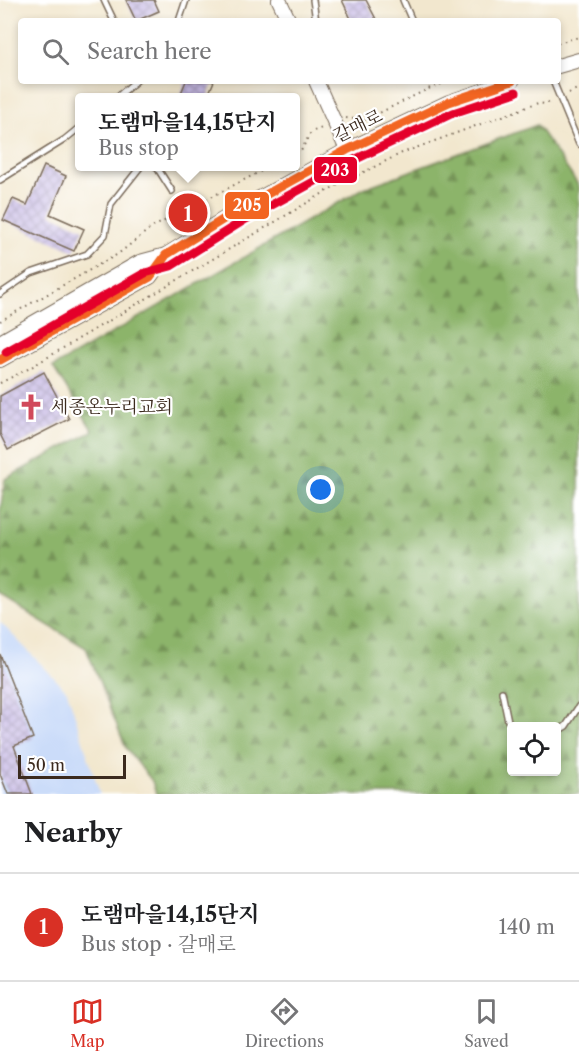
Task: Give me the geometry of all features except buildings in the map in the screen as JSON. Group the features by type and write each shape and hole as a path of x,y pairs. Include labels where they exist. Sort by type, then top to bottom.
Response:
{"street":[{"path":"279,0 288,18"},
{"path":"561,65 579,60"},
{"path":"317,84 347,150"},
{"name":"갈매로","path":"0,342 140,262 166,255 240,208 347,150 449,102 503,84"},
{"name":"갈매로","path":"0,360 150,277 166,255"}],"lane":[{"path":"104,0 113,18"},
{"path":"180,18 186,0"},
{"path":"314,0 316,18"},
{"path":"403,0 411,18"},
{"path":"554,84 579,144"},
{"path":"0,180 75,131"},
{"path":"0,294 31,273 87,254 105,235 111,204 137,171"},
{"path":"159,171 172,191"},
{"path":"502,692 509,722"},
{"path":"561,729 566,726 579,706"}],"path":[{"path":"561,42 579,37"},
{"path":"300,151 311,132 347,118 365,120 442,84"},
{"path":"0,383 28,369 333,189 402,153 538,103 545,104 579,88"},
{"path":"0,321 118,254 151,228 261,171"}],"shaded area":[{"path":"0,622 67,691 100,794 0,794"}],"green space":[{"path":"537,125 579,186 579,794 156,794 152,781 126,748 86,648 0,596 0,511 5,479 93,431 53,367 364,188"}],"transit line":[{"name":"205","path":"0,360 150,277 166,255 240,209 347,150 449,102 503,84"},
{"name":"203","path":"6,352 145,273 171,266 246,219 352,161 453,113 516,92"}],"place":[{"name":"도램마을14,15단지","path":"188,213"},
{"name":"세종온누리교회","path":"31,407"}]}
